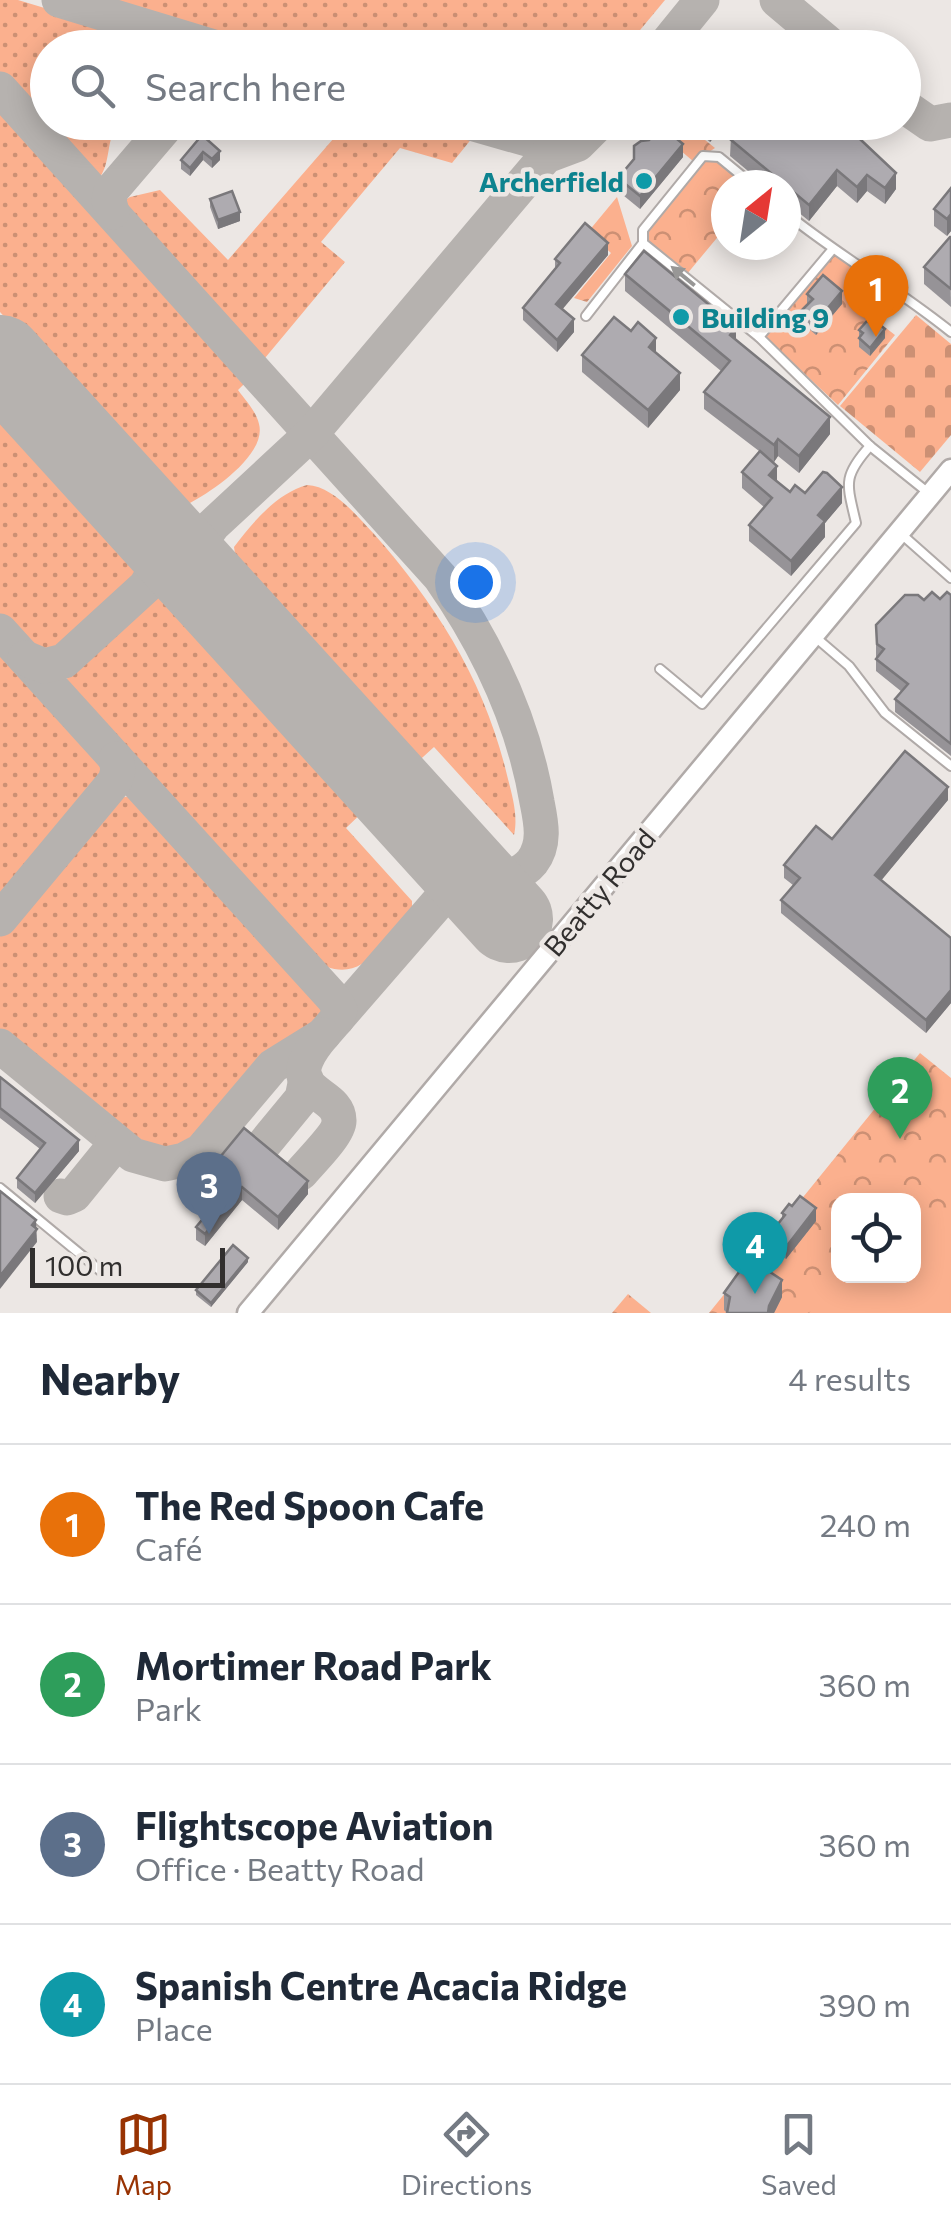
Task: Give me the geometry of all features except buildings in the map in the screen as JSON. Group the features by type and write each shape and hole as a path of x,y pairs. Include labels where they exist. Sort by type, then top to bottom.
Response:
{"main road":[{"name":"Beatty Road","path":"248,1313 951,470"}],"lane":[{"path":"586,316 642,242 643,230 703,156 719,157 735,170"},
{"path":"801,224 951,332"},
{"path":"642,242 759,337 870,446 931,495"},
{"path":"759,337 832,250"},
{"path":"660,670 702,704 856,523 847,483 851,467 870,446"},
{"path":"900,532 951,578"},
{"path":"813,635 850,666 885,713 951,766"},
{"path":"0,1188 102,1272"}],"green space":[{"path":"0,0 18,0 118,30 30,30 30,105 0,72"},
{"path":"107,0 665,0 640,30 207,30"},
{"path":"0,107 238,369 244,384 238,390 256,415 259,436 236,470 190,503 172,501 0,312"},
{"path":"62,140 111,140 98,180"},
{"path":"332,140 471,140 452,163 400,148 321,242 345,262 265,358 258,356 122,202 160,190 228,260"},
{"path":"668,140 705,140 715,148 694,162"},
{"path":"704,159 718,160 730,170 711,170 711,245 687,274 647,241 647,231"},
{"path":"617,197 632,246 587,302 574,298 611,253 588,232"},
{"path":"833,254 886,288 869,315 895,335 838,405 764,336"},
{"path":"916,315 951,344 951,435 920,472 840,406"},
{"path":"0,404 144,564 133,581 46,657 35,656 0,617"},
{"path":"307,485 335,496 360,519 417,587 454,643 495,734 513,801 514,835 434,747 412,767 238,574 234,547 275,502"},
{"path":"170,591 367,808 346,828 412,901 412,908 379,949 355,967 341,970 308,956 64,687 78,663 110,632 144,604"},
{"path":"0,645 108,766 97,788 0,904"},
{"path":"135,797 328,1004 312,1029 256,1071 200,1140 188,1150 167,1155 138,1148 0,1035 0,934 105,809 116,799"},
{"path":"920,1053 951,1078 951,1313 709,1313"},
{"path":"921,1209 951,1234 949,1313 809,1313 834,1283 921,1283"},
{"path":"628,1294 651,1313 612,1313"}],"taxiway":[{"path":"59,0 158,30"},
{"path":"678,30 702,0"},
{"path":"777,0 813,30"},
{"path":"0,89 30,122"},
{"path":"921,118 930,124 951,120"},
{"path":"0,1046 133,1155 165,1164 184,1160 201,1151 273,1066 323,1035 448,891 469,881 503,878 523,870 536,855 541,833 531,771 513,713 488,657 440,577 46,140"},
{"path":"112,212 111,191 155,140"},
{"path":"530,140 562,149"},
{"path":"289,677 214,593 201,568 206,535 312,433 546,156 582,140"},
{"path":"25,658 44,666 64,661 146,586 157,566 158,549 150,527 69,435"},
{"path":"0,631 334,999 340,1010 337,1019"},
{"path":"0,919 115,781 116,759"},
{"path":"378,775 460,861 488,869 507,888 503,905 488,912 473,907 467,895 468,876 439,845"},
{"path":"301,1173 329,1140 339,1121 330,1102 305,1080 309,1055 323,1035"},
{"path":"265,1143 302,1098 306,1079"},
{"path":"61,1196 74,1195 113,1147 113,1139"}],"runway":[{"path":"0,359 509,919"}],"place":[{"name":"Archerfield","path":"644,181"},
{"name":"Building 9","path":"681,317"},
{"name":"The Red Spoon Cafe","path":"876,337"},
{"name":"Mortimer Road Park","path":"900,1139"},
{"name":"Flightscope Aviation","path":"209,1234"},
{"name":"Spanish Centre Acacia Ridge","path":"755,1294"}]}
